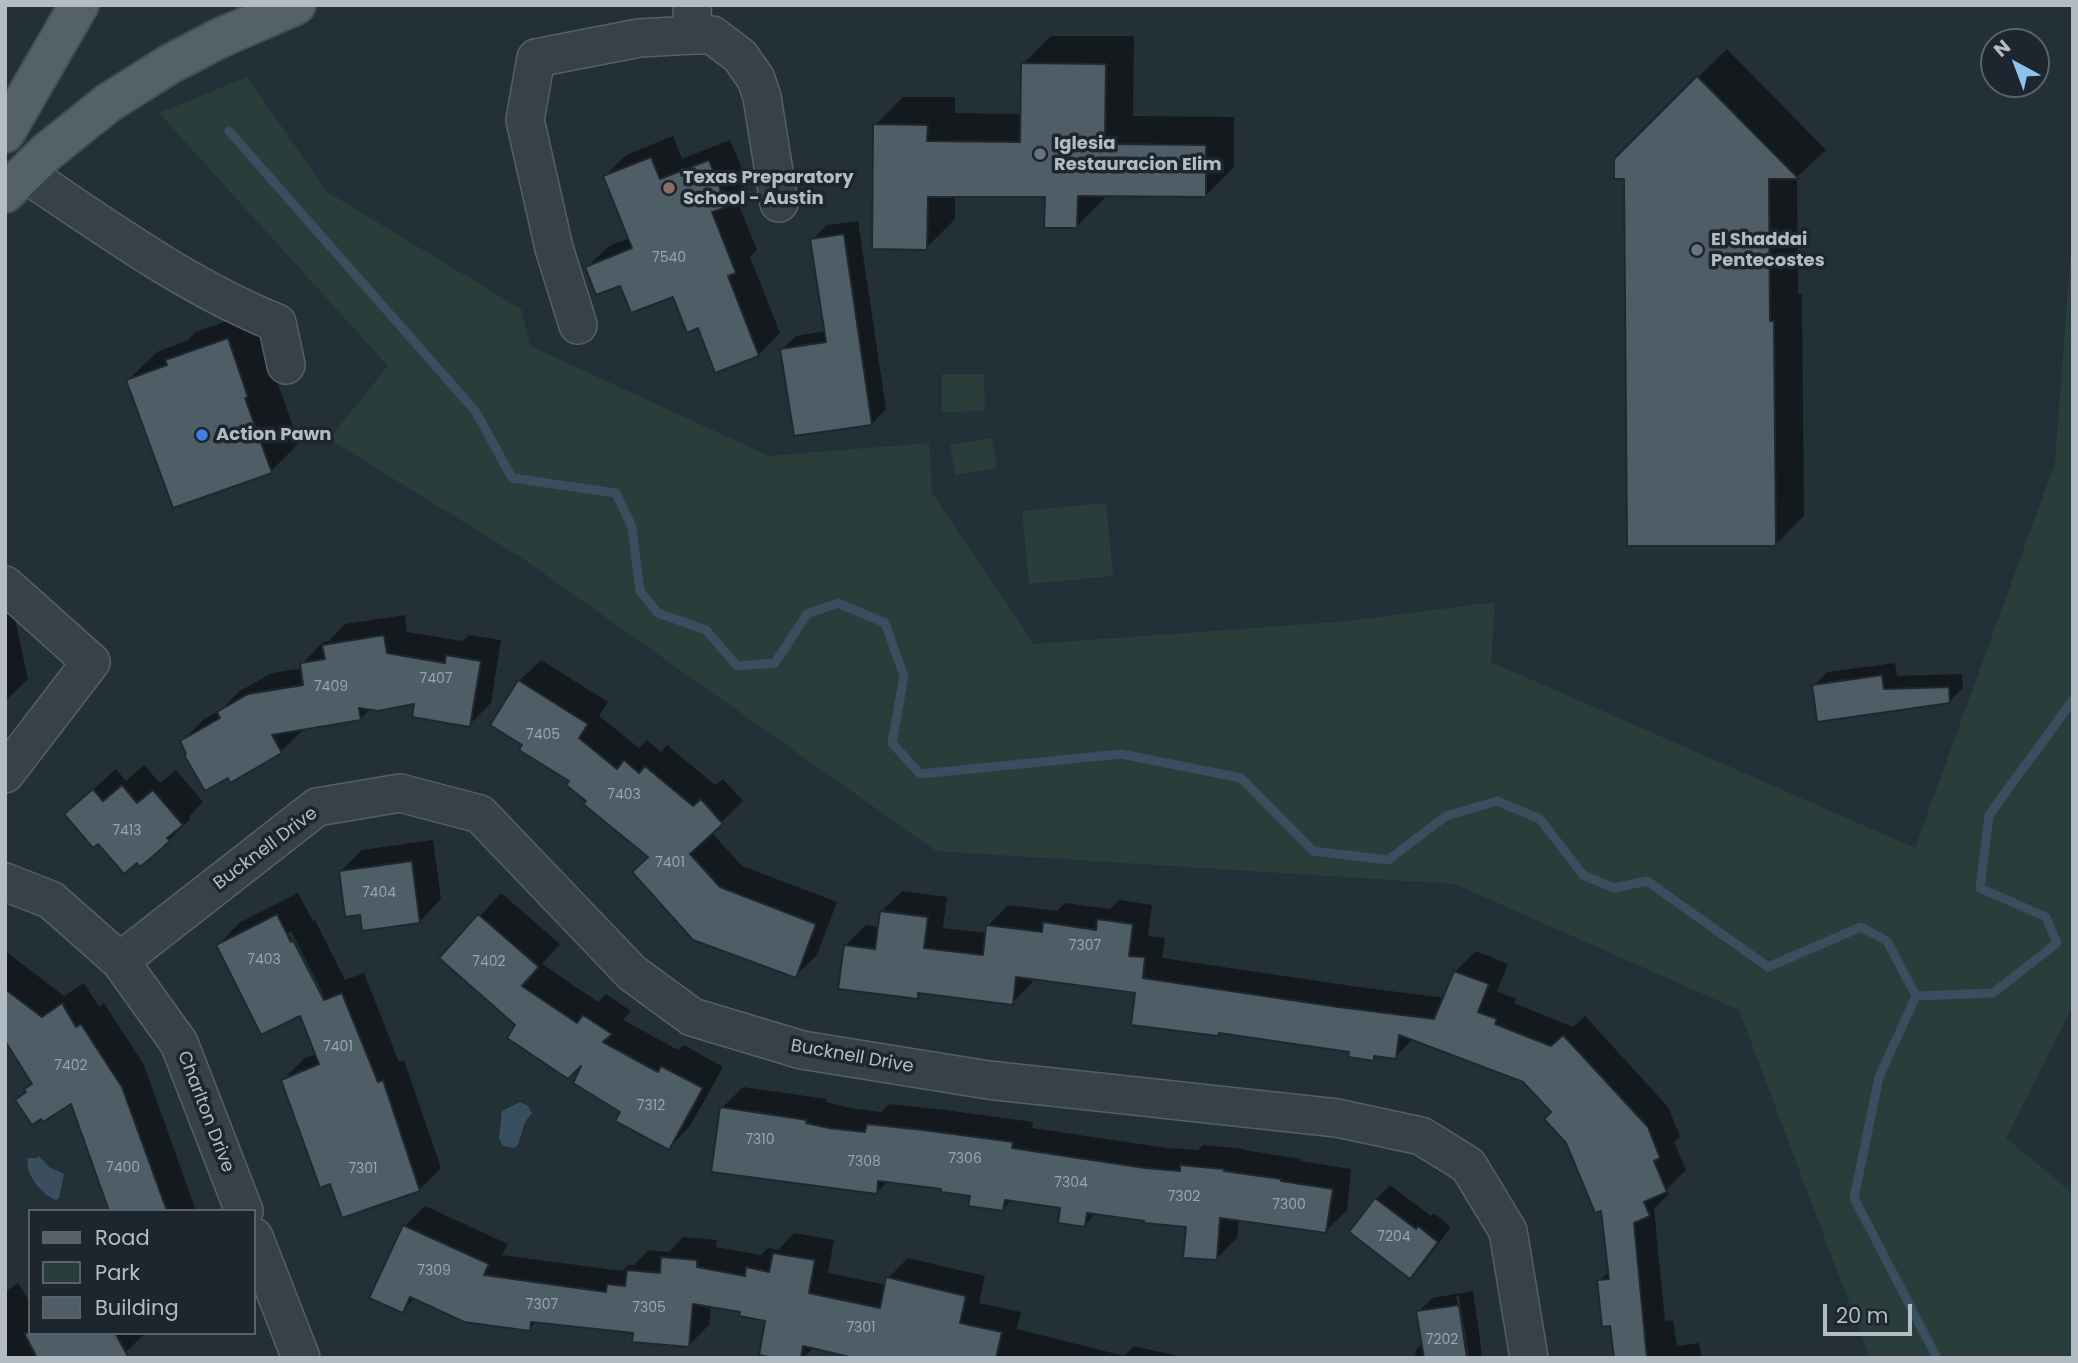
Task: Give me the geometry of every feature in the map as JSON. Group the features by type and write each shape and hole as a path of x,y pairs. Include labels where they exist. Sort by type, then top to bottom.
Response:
{"main road":[{"path":"5,133 79,5"},
{"path":"16,183 47,152 108,103 170,64 220,38 296,5"}],"street":[{"path":"578,325 554,248 525,120 536,58 639,38 692,20 740,56 756,79 762,97 779,203"},
{"path":"16,183 186,279 277,323 286,365"},
{"path":"5,585 91,662 5,774"},
{"name":"Bucknell Drive","path":"120,961 317,807 400,793 480,814 632,973 692,1017 802,1050 988,1080 1337,1118 1421,1136 1468,1165 1508,1231 1529,1358"},
{"name":"Charlton Drive","path":"5,882 51,900 120,961 178,1043 243,1209"},
{"path":"256,1242 301,1358"}],"green space":[{"path":"247,77 327,192 521,309 530,346 769,456 929,443 932,493 1034,644 1349,621 1495,602 1491,662 1915,848 2055,463 2073,223 2073,1005 2006,1138 2073,1194 2073,1358 1870,1358 1739,1010 1455,884 936,851 522,558 329,439 388,366 159,113"},
{"path":"942,374 984,374 985,411 942,412"},
{"path":"992,438 997,468 955,475 950,445"},
{"path":"1106,503 1113,576 1029,584 1022,511"}],"water":[{"path":"520,1102 528,1106 532,1113 525,1122 518,1145 514,1148 503,1146 499,1138 502,1111"},
{"path":"39,1156 49,1167 64,1174 59,1198 56,1200 40,1189 31,1177 28,1158"}],"building":[{"name":"Iglesia Restauracion Elim","path":"1021,63 1106,64 1105,144 1206,145 1206,197 1078,196 1077,228 1044,228 1045,197 928,197 927,250 872,249 873,124 928,125 927,141 1020,142"},
{"name":"El Shaddai Pentecostes","path":"1697,76 1799,179 1769,179 1770,321 1774,321 1776,546 1627,546 1624,179 1614,179 1614,159"},
{"path":"651,157 660,179 709,160 727,207 712,212 736,273 728,276 759,356 715,373 698,328 687,333 673,297 631,313 620,286 596,295 585,267 632,248 603,176"},
{"path":"844,234 872,425 794,436 780,349 826,342 810,239"},
{"name":"Action Pawn","path":"228,338 248,397 245,398 272,473 173,508 126,380 167,365 165,360"},
{"path":"384,635 387,653 445,663 446,655 481,661 470,727 412,717 414,704 378,711 359,708 361,720 272,735 282,753 230,783 228,778 205,791 184,755 186,754 180,741 220,718 217,712 248,694 303,685 300,663 325,659 322,645"},
{"path":"1882,675 1884,689 1949,687 1950,703 1817,722 1812,685"},
{"path":"518,680 588,724 579,738 617,769 624,760 639,773 645,766 693,806 701,799 723,824 690,854 720,887 816,924 796,978 693,940 632,872 648,857 583,804 586,801 566,785 569,781 519,750 522,745 490,725"},
{"path":"122,785 137,803 153,790 183,825 167,838 170,841 140,867 137,863 124,874 98,844 93,848 64,814 93,789 103,801"},
{"path":"412,861 420,923 362,931 360,915 345,917 339,871"},
{"path":"880,911 928,917 924,948 983,955 986,925 1042,932 1043,922 1096,930 1097,919 1133,924 1129,956 1145,957 1143,978 1434,1019 1454,971 1489,984 1478,1012 1497,1019 1495,1024 1551,1046 1563,1035 1648,1127 1660,1158 1654,1161 1667,1192 1644,1202 1650,1216 1634,1223 1647,1358 1614,1358 1610,1326 1602,1327 1597,1280 1609,1279 1601,1211 1595,1213 1566,1143 1544,1119 1551,1112 1523,1082 1399,1035 1396,1059 1374,1056 1374,1061 1348,1057 1349,1052 1219,1033 1218,1036 1131,1025 1135,993 1016,977 1013,1005 918,993 918,999 838,989 844,945 875,949"},
{"path":"277,914 324,1000 342,993 378,1082 383,1080 420,1191 342,1218 330,1184 320,1188 281,1080 319,1064 300,1016 261,1035 216,945"},
{"path":"478,914 539,967 522,986 577,1023 583,1015 612,1034 603,1042 658,1072 661,1066 703,1088 669,1150 615,1121 620,1112 573,1083 581,1066 568,1079 507,1038 515,1025 439,958"},
{"path":"5,989 42,1017 62,1003 76,1027 81,1024 122,1087 166,1209 108,1209 71,1104 43,1122 41,1119 32,1125 15,1100 32,1084 5,1041"},
{"path":"720,1107 807,1120 806,1123 829,1128 865,1132 867,1124 923,1130 1013,1142 1012,1148 1145,1168 1180,1171 1180,1165 1224,1169 1333,1189 1326,1233 1220,1218 1217,1260 1183,1258 1186,1227 1087,1213 1085,1227 1058,1223 1060,1208 1005,1200 1003,1211 968,1206 970,1196 941,1192 941,1189 878,1181 877,1194 711,1172"},
{"path":"1375,1198 1438,1242 1410,1279 1349,1232"},
{"path":"403,1225 489,1264 484,1275 606,1292 607,1284 625,1286 627,1270 660,1273 661,1257 697,1260 697,1267 745,1276 746,1267 769,1272 773,1253 815,1260 809,1293 880,1308 886,1277 966,1296 960,1323 1002,1332 996,1358 854,1358 803,1346 801,1358 774,1358 759,1355 765,1321 739,1316 740,1312 693,1304 689,1347 632,1342 633,1333 531,1322 530,1331 464,1322 410,1297 403,1313 369,1298"},
{"path":"1459,1305 1467,1358 1424,1358 1416,1311"},
{"path":"24,1333 116,1335 129,1358 37,1358"}],"waterway":[{"path":"229,131 476,412 512,478 616,493 632,527 640,591 658,613 706,630 737,666 775,663 807,614 838,603 885,623 904,676 892,743 920,774 1121,754 1241,778 1313,851 1388,860 1446,816 1497,801 1540,819 1583,875 1614,888 1647,881 1768,967 1861,927 1887,941 1916,996"},
{"path":"1937,1358 1854,1198 1879,1077 1916,996 1993,993 2057,943 2046,917 1980,888 1989,815 2073,700"}],"place":[{"name":"Iglesia Restauracion Elim","path":"1040,154"},
{"name":"Texas Preparatory School - Austin","path":"669,188"},
{"name":"El Shaddai Pentecostes","path":"1697,250"},
{"name":"Action Pawn","path":"202,435"}]}
